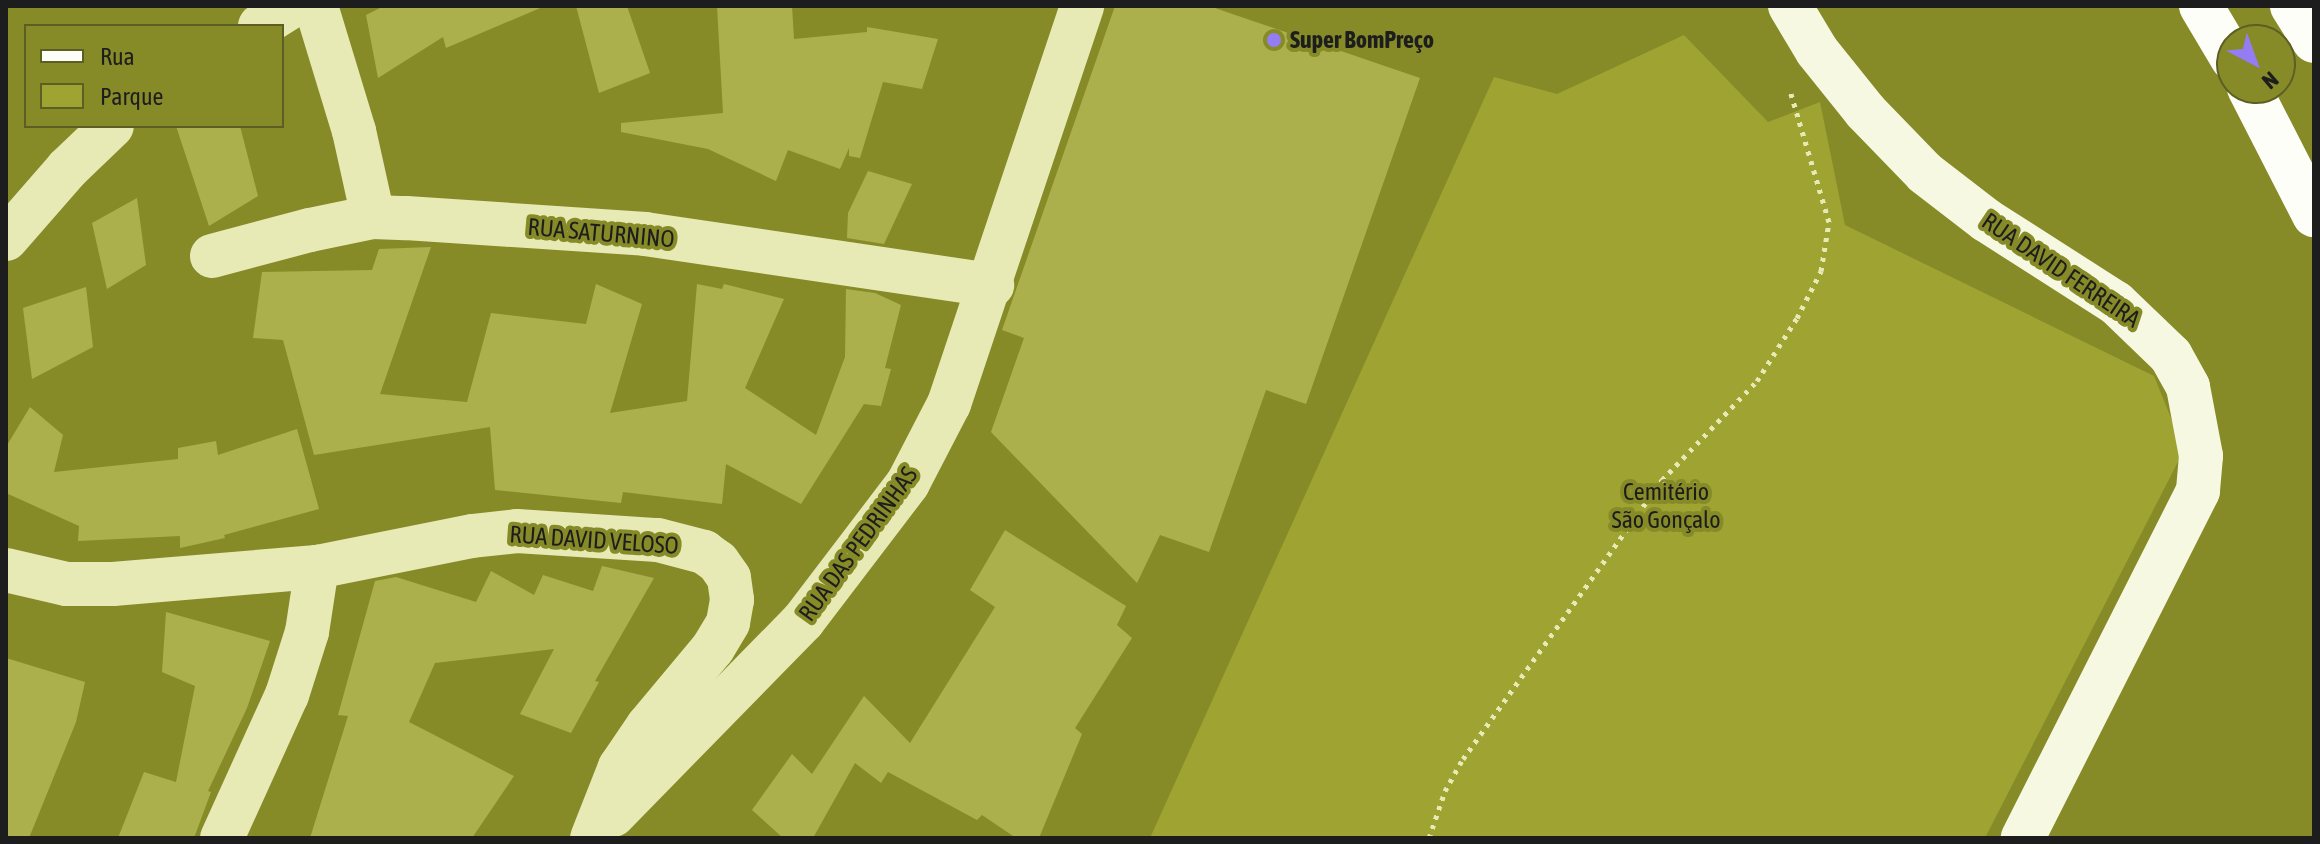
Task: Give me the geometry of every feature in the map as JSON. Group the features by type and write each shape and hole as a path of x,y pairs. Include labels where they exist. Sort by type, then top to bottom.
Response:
{"main road":[{"name":"RUA DAVID FERREIRA","path":"1790,6 1817,51 1865,111 1925,173 1986,220 2116,303 2171,356 2188,387 2201,456 2198,491 2023,838"},
{"path":"2201,6 2216,31"},
{"path":"2292,6 2314,41"},
{"path":"2257,104 2314,215"}],"street":[{"path":"263,24 292,6"},
{"path":"316,6 354,131 373,217"},
{"name":"RUA DAS PEDRINHAS","path":"593,838 629,797 803,621 908,483 949,404 992,285 1082,6"},
{"path":"6,239 67,169 110,128"},
{"name":"RUA SATURNINO","path":"212,256 373,217 645,234 992,285"},
{"name":"RUA DAVID VELOSO","path":"6,570 66,584 113,584 317,567 472,536 517,531 684,544 718,562 729,578 732,600 728,623 713,648 648,726 620,767 593,838"},
{"path":"222,838 287,695 307,632 317,567"}],"path":[{"path":"1429,838 1445,791 1463,759 1662,480 1757,381 1797,318 1821,271 1829,222 1792,104 1788,76"}],"green space":[{"name":"Cemitério São Gonçalo","path":"1684,35 1768,122 1820,102 1845,225 2154,376 2184,450 1985,838 1150,838 1494,77 1557,94"}],"building":[{"path":"384,6 545,6 446,48 443,37 378,78 366,15"},
{"path":"576,6 627,6 650,73 599,93"},
{"path":"717,6 792,6 794,39 867,32 867,27 938,39 922,89 883,82 860,158 849,156 849,148 840,169 788,150 776,181 708,149 621,132 621,123 723,113"},
{"path":"1115,6 1209,6 1420,78 1306,404 1266,390 1209,552 1160,535 1137,583 991,432 1024,338 1002,330"},
{"path":"177,128 241,128 258,196 209,226"},
{"path":"868,171 912,184 884,244 847,238 848,213"},
{"path":"137,198 146,265 107,289 92,223"},
{"path":"431,247 380,394 467,402 491,313 586,324 596,284 642,304 610,413 687,401 697,284 722,289 724,284 784,299 745,388 816,435 845,357 846,289 875,293 901,305 885,368 891,369 881,406 864,404 801,504 726,464 722,504 623,492 621,503 495,490 490,427 314,455 283,340 253,338 262,272 372,270 379,249"},
{"path":"86,287 93,347 32,379 23,308"},
{"path":"30,407 63,435 54,472 178,459 178,448 216,441 218,455 297,429 319,509 224,535 225,538 180,548 180,536 78,541 79,526 6,493 6,447"},
{"path":"1005,530 1126,606 1117,625 1132,638 1075,728 1082,734 1039,838 1016,838 982,815 977,820 888,772 881,783 855,763 813,838 783,838 752,810 792,754 812,774 864,696 910,743 995,607 970,590"},
{"path":"602,566 654,578 595,681 599,682 571,733 520,714 554,649 435,663 409,722 514,776 472,838 310,838 348,716 338,715 375,581 396,577 476,602 491,571 534,595 543,575 593,591"},
{"path":"166,612 270,641 247,708 208,791 211,792 194,838 118,838 144,772 176,782 195,686 162,672"},
{"path":"6,658 85,682 76,722 29,838 6,838"}],"place":[{"name":"Super BomPreço","path":"1274,40"}]}
